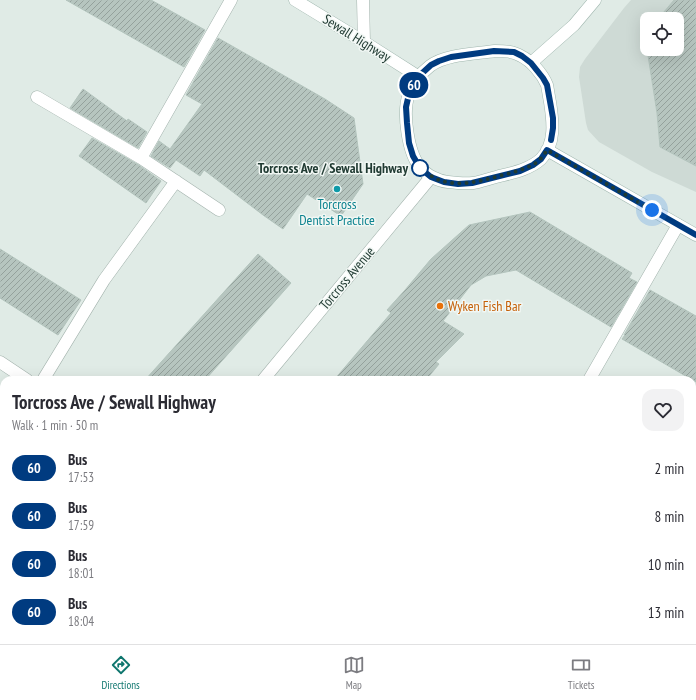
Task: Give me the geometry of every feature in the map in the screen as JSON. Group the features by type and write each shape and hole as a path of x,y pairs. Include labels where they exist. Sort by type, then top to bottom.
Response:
{"street":[{"path":"141,158 231,0"},
{"name":"Sewall Highway","path":"295,0 418,77"},
{"path":"363,0 364,42"},
{"path":"531,63 574,26 595,0"},
{"path":"494,51 514,52 522,56 531,63 547,85 553,128 551,140 547,150 541,159 533,165 520,171 472,183 458,184 444,182 431,177 420,168 413,156 409,143 406,107 409,94 418,77 431,65 451,57 494,51"},
{"path":"37,97 141,158 219,210"},
{"path":"547,150 696,235"},
{"name":"Torcross Avenue","path":"266,376 431,177"},
{"path":"45,376 104,280 176,182"},
{"path":"591,376 678,224"},
{"path":"0,363 21,376"}],"shaded area":[{"path":"631,0 696,0 696,192 652,172 599,142 588,130 579,77 580,67"}],"building":[{"path":"66,0 151,0 205,30 184,67"},
{"path":"674,0 696,0 696,166 660,147 657,113 648,56 684,56 684,12 664,12"},
{"path":"218,38 325,99 354,118 363,184 341,216 307,194 283,229 204,170 200,176 176,160 170,168 151,156 159,141 170,149 202,104 186,95"},
{"path":"83,89 127,121 128,119 147,132 138,148 70,108"},
{"path":"92,138 137,164 161,181 146,203 79,156"},
{"path":"530,212 632,273 629,278 637,282 611,327 516,270 486,276 471,285 443,321 464,334 436,362 439,364 429,376 337,376 391,313 387,310 431,259 469,225"},
{"path":"0,249 81,300 58,335 0,298"},
{"path":"258,254 291,283 209,376 149,376"},
{"path":"650,290 696,316 696,376 686,376 622,339"}],"bus line":[{"name":"60","path":"551,140 553,118 547,85 539,71 531,63 514,52 494,51 451,57 439,61 431,65 418,77 409,94 406,107 409,143 413,156 420,168 431,177 444,182 458,184 472,183 520,171 533,165 541,159 547,150 696,235"}],"place":[{"name":"Torcross Ave / Sewall Highway","path":"420,168"},
{"name":"Torcross Dentist Practice","path":"337,189"},
{"name":"Wyken Fish Bar","path":"440,306"}],"route":[{"path":"420,168 431,177 444,182 458,184 472,183 520,171 533,165 541,159 547,150 652,210"}]}
